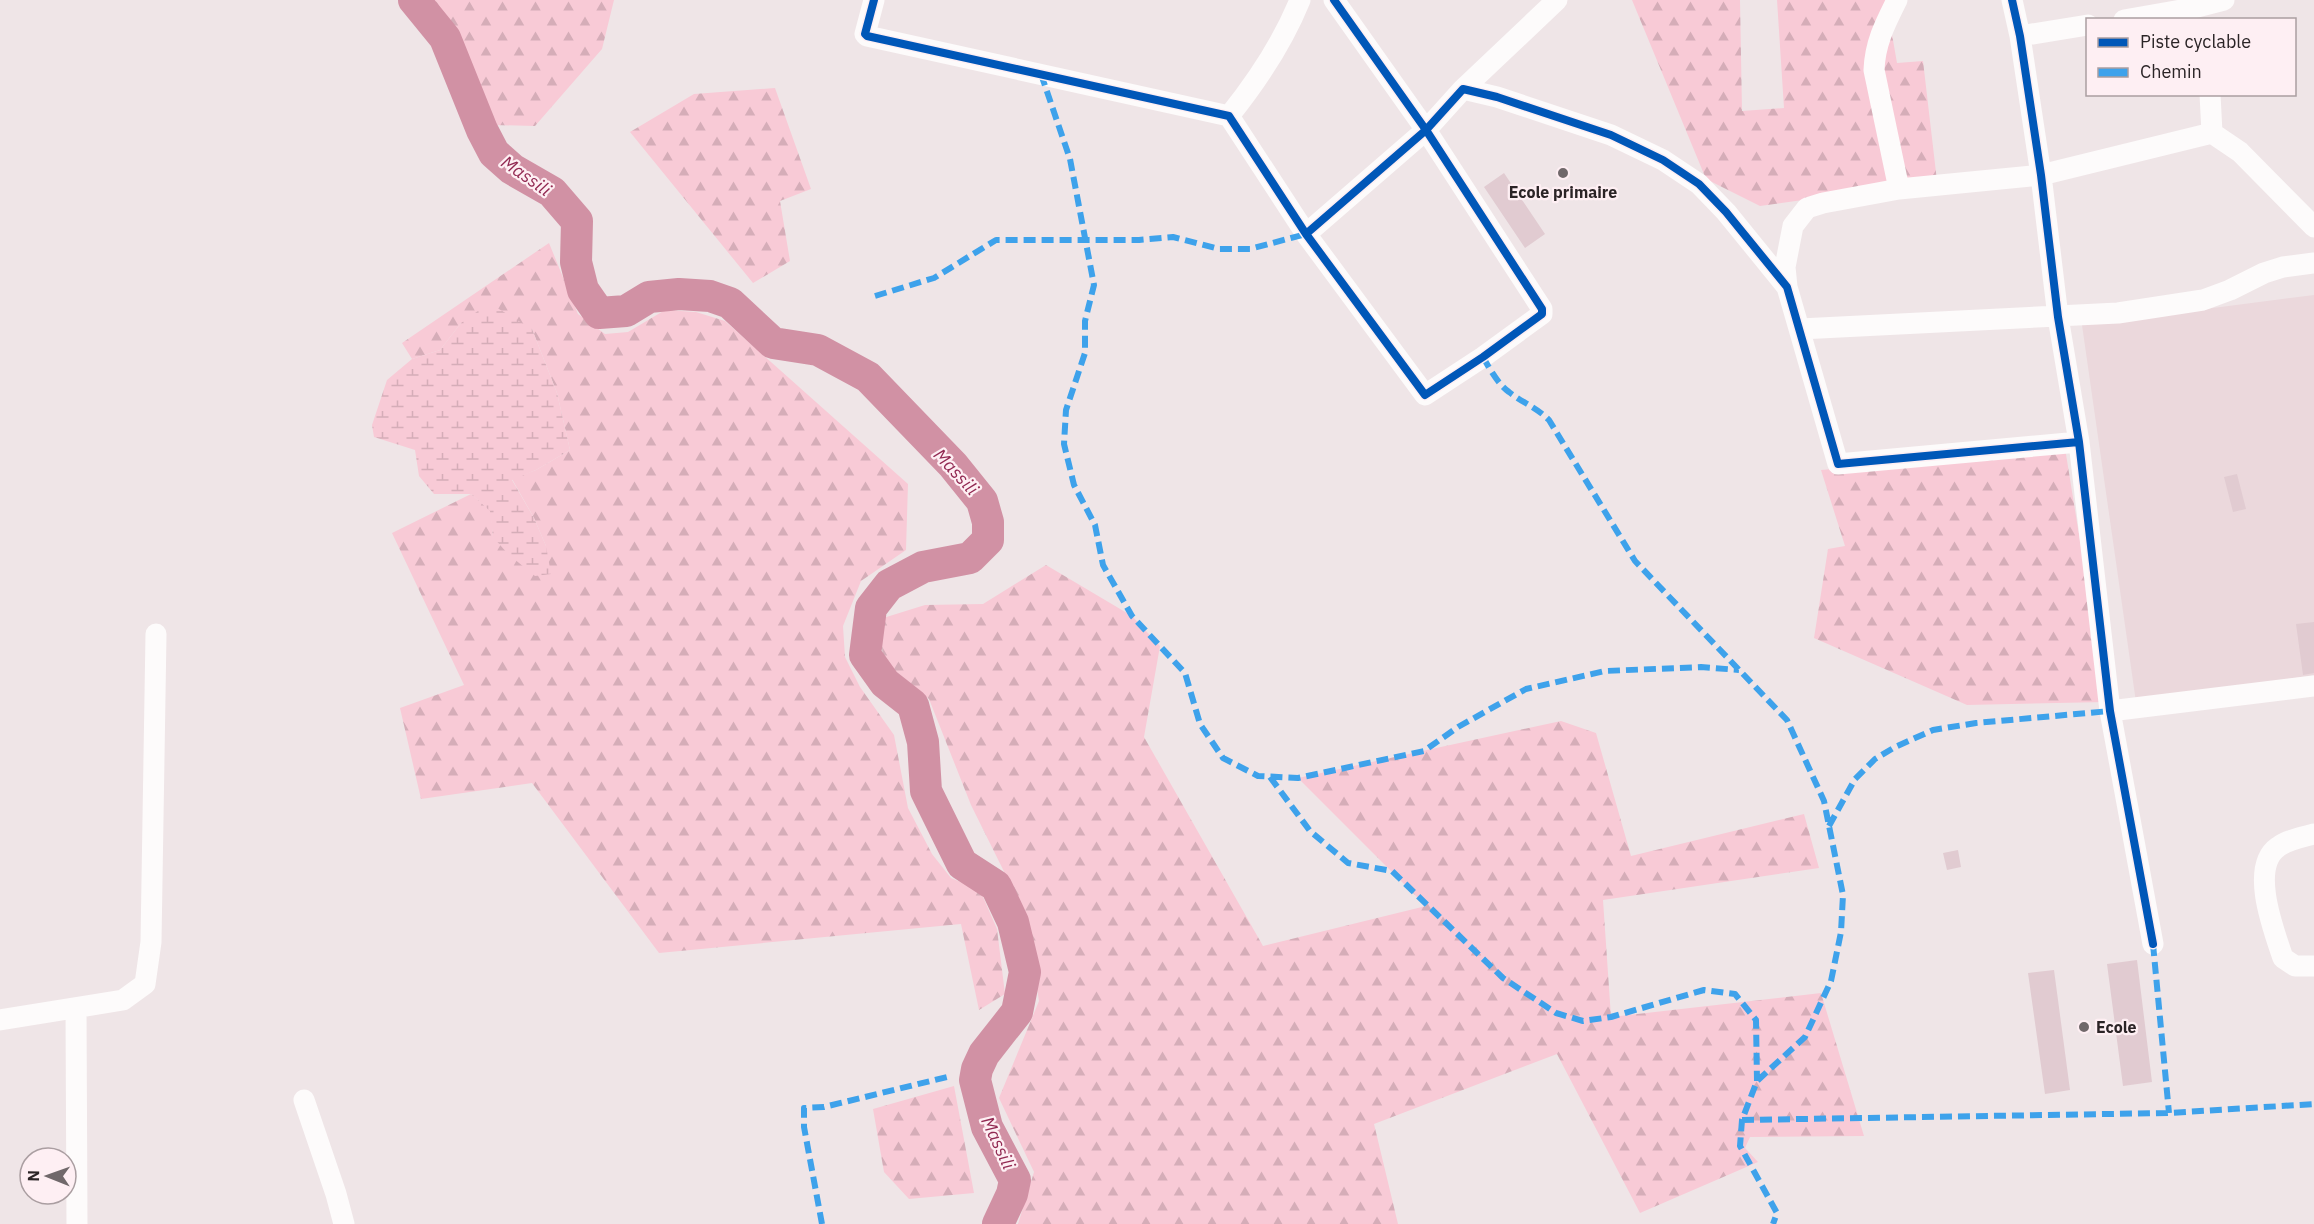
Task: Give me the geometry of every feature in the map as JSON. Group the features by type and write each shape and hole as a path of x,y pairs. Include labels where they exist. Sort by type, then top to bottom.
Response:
{"street":[{"path":"874,0 865,34 867,36 1230,116 1306,234 1423,395 1483,357 1542,314 1540,304 1426,130 1334,0"},
{"path":"1230,116 1256,82 1300,0"},
{"path":"1306,234 1426,130 1462,88 1557,0"},
{"path":"1897,0 1880,32 1875,52 1874,70 1899,189"},
{"path":"2012,0 2020,36 2041,175 2058,317 2079,442 2110,711 2153,944"},
{"path":"2137,18 2193,9 2224,0"},
{"path":"2020,36 2086,25"},
{"path":"1462,88 1497,97 1611,135 1663,160 1699,184 1787,287"},
{"path":"2210,96 2212,133"},
{"path":"2079,442 1838,464 1787,287 1785,267 1793,226 1807,208 1823,202 1899,189 2041,175 2212,133 2240,152 2314,227"},
{"path":"1800,328 2118,313 2203,300 2264,273 2283,267 2314,263"},
{"path":"0,1020 123,1000 145,984 150,942 156,634"},
{"path":"2110,711 2314,686"},
{"path":"2314,834 2278,847 2268,859 2264,877 2267,900 2283,958 2295,966 2314,966"},
{"path":"76,1008 77,1224"},
{"path":"304,1100 344,1224"}],"shaded area":[{"path":"2314,295 2314,675 2136,702 2082,325"}],"green space":[{"path":"432,0 614,0 602,49 535,126 494,125 455,33"},
{"path":"1632,0 1740,0 1742,111 1784,108 1777,0 1886,0 1897,63 1923,61 1937,181 1760,206 1706,179"},
{"path":"775,88 811,189 780,201 790,261 753,283 630,132 694,94"},
{"path":"549,243 578,314 605,334 628,332 665,310 696,312 725,321 908,484 906,550 861,581 843,626 845,657 860,687 894,735 908,808 932,854 951,878 980,890 997,929 1005,994 979,1010 961,924 659,953 532,783 421,799 400,708 464,685 392,533 471,494 491,511 493,537 546,546 534,518 512,479 536,470 570,450 557,393 532,329 461,323 440,350 412,359 402,343"},
{"path":"489,303 532,329 557,393 570,450 536,470 512,480 534,518 546,546 551,574 535,576 508,554 493,537 490,511 471,494 434,494 419,476 415,450 374,437 372,425 387,380 412,359 440,350 461,323"},
{"path":"2065,448 2106,702 1967,705 1814,638 1828,549 1845,546 1821,470"},
{"path":"1046,565 1132,616 1160,646 1144,737 1263,946 1426,906 1298,778 1561,721 1596,733 1631,856 1804,814 1819,868 1603,900 1611,1017 1821,993 1864,1136 1750,1137 1745,1148 1758,1162 1640,1213 1557,1054 1374,1124 1398,1224 1018,1224 1034,1172 999,1098 1039,1001 1025,914 971,805 929,699 883,661 880,619 925,605 983,604"},
{"path":"954,1086 974,1193 909,1199 884,1172 873,1109"}],"building":[{"path":"1504,173 1545,234 1525,248 1484,187"},
{"path":"2237,474 2246,509 2233,512 2224,477"},
{"path":"2314,622 2314,673 2303,675 2296,624"},
{"path":"1958,850 1961,867 1947,870 1943,853"},
{"path":"2137,960 2152,1082 2123,1086 2107,964"},
{"path":"2054,970 2070,1090 2045,1094 2028,973"}],"waterway":[{"name":"Massili","path":"414,0 445,38 482,130 494,153 512,169 552,192 577,221 576,262 583,290 599,313 626,311 649,297 679,294 710,296 730,303 773,343 818,350 868,377 953,465 982,501 988,522 988,540 970,558 923,567 889,585 871,608 865,655 885,683 913,705 923,742 926,791 962,864 996,886 1013,922 1025,972 1017,1012 984,1054 975,1080 987,1127 1015,1180 1012,1194 998,1224"}],"marked path":[{"path":"1041,74 1070,159 1094,285 1085,321 1085,353 1066,410 1064,444 1074,485 1095,525 1103,565 1132,616 1185,673 1200,724 1223,758 1258,776 1298,778 1424,751 1458,727 1526,689 1605,671 1701,667 1739,670"},
{"path":"875,296 934,278 996,240 1139,240 1173,237 1219,249 1250,249 1306,234"},
{"path":"1483,357 1494,376 1505,388 1549,420 1635,561 1787,720 1824,801 1843,895 1841,932 1831,981 1805,1037 1757,1081 1742,1120 1740,1146 1777,1213 1773,1224"},
{"path":"1829,826 1855,779 1875,759 1933,730 1976,723 2110,711"},
{"path":"1270,777 1310,831 1348,863 1392,871 1503,978 1556,1013 1583,1021 1611,1017 1704,990 1735,994 1756,1020 1757,1081"},
{"path":"2153,944 2169,1113"},
{"path":"822,1224 804,1127 804,1108 824,1107 947,1077"},
{"path":"1742,1120 2169,1113 2314,1104"}],"cycle path":[{"path":"874,0 865,34 867,36 1229,116 1306,234 1425,395 1542,314 1542,309 1426,130 1334,0"},
{"path":"2012,0 2020,36 2041,175 2058,317 2079,442 2110,711 2153,944"},
{"path":"1306,234 1426,130 1463,89 1497,97 1611,135 1663,160 1699,184 1726,212 1787,287 1838,464 2079,442"}],"place":[{"name":"Ecole primaire","path":"1563,173"},
{"name":"Ecole","path":"2084,1027"}]}
